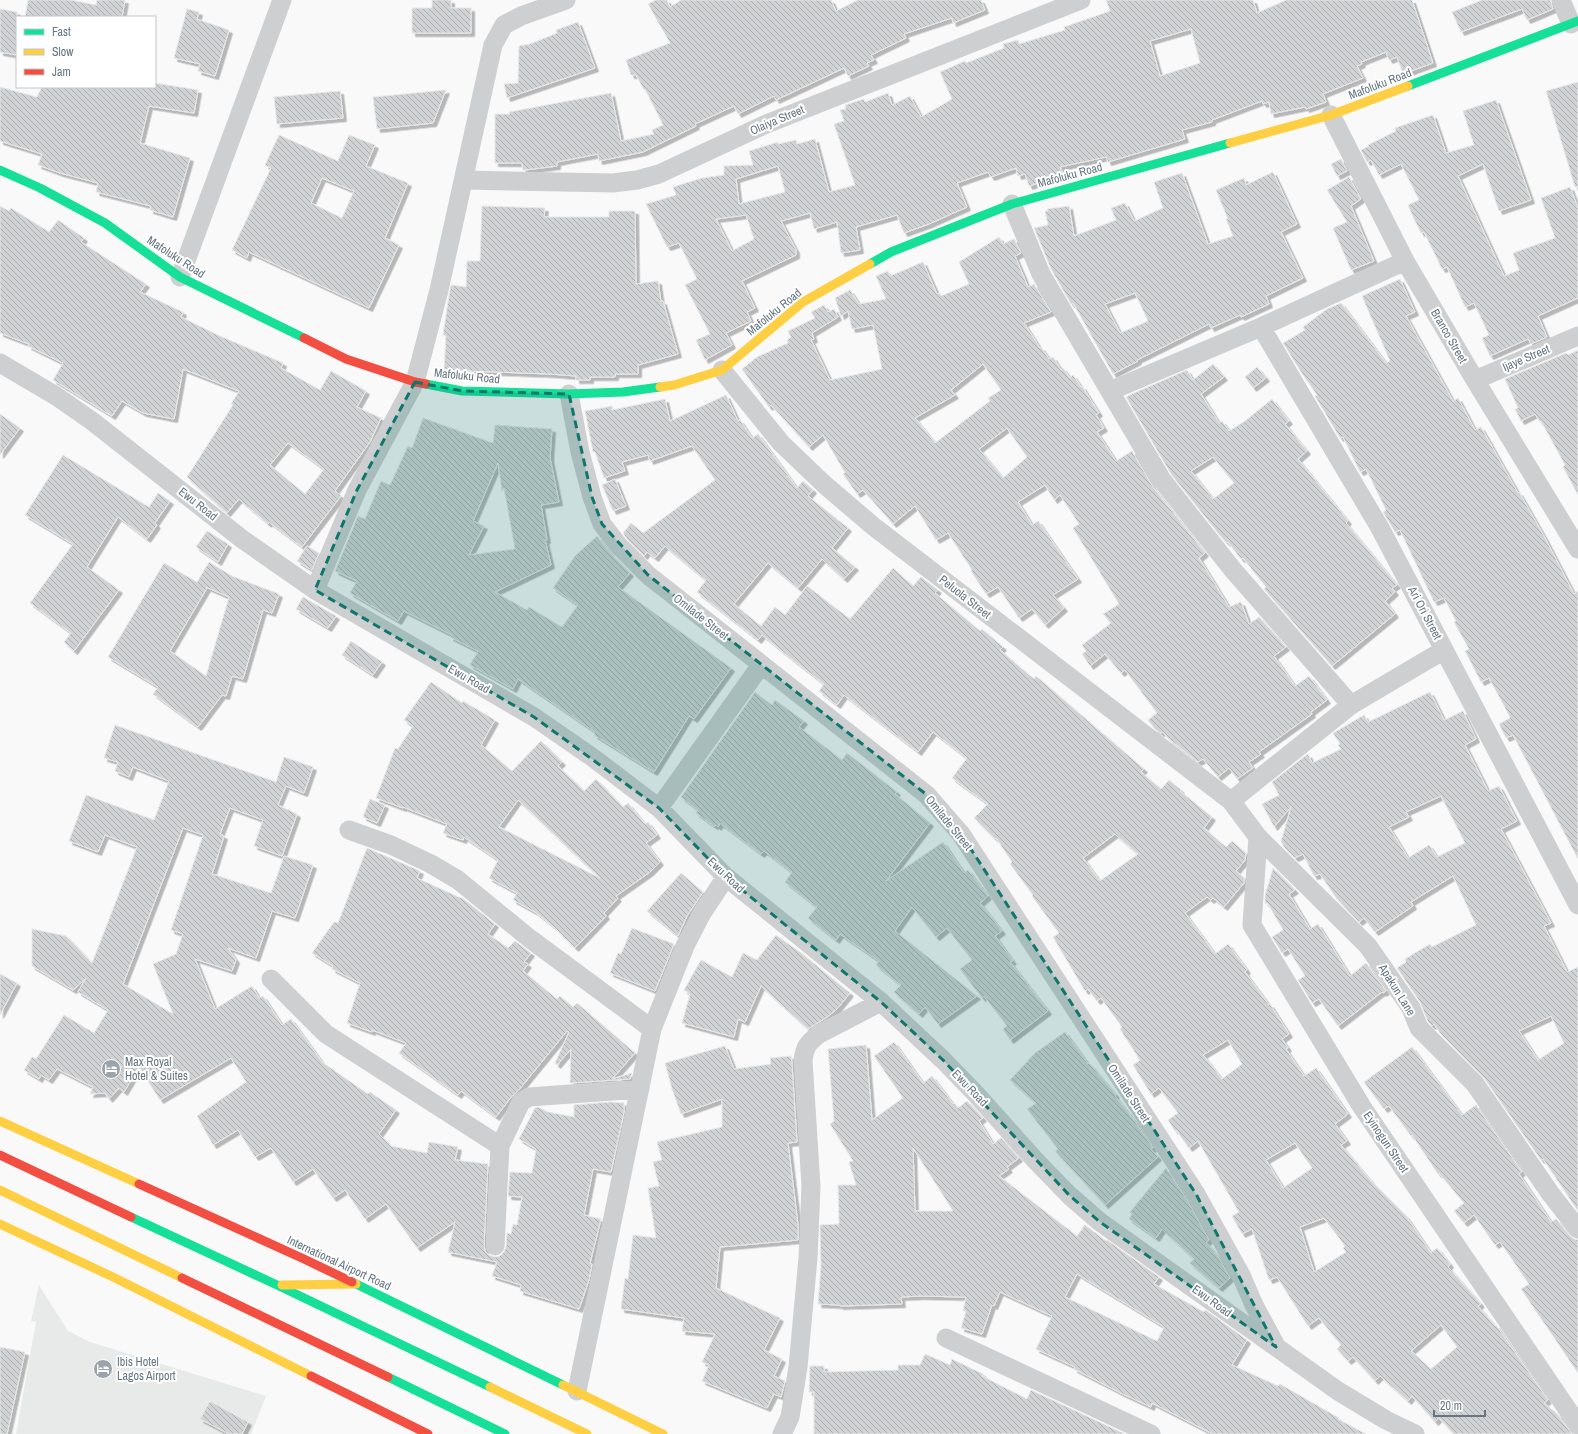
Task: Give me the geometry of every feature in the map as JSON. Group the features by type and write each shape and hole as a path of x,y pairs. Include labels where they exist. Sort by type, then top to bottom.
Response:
{"main road":[{"name":"Mafoluku Road","path":"0,170 40,188 105,224 180,277 346,359 415,382 462,390 569,394 623,392 674,385 722,370 809,298 891,252 1012,204 1331,116 1574,23"},
{"name":"International Airport Road","path":"0,1121 356,1284 663,1434"},
{"path":"0,1155 225,1262 277,1285 587,1434"},
{"path":"0,1190 505,1434"},
{"path":"0,1224 104,1272 428,1434"},
{"path":"277,1285 356,1284"}],"street":[{"path":"180,277 282,0"},
{"path":"315,590 357,490 415,382 464,180 493,45 504,25 521,16 566,0"},
{"name":"Olaiya Street","path":"464,180 613,183 637,180 659,174 764,125 1081,0"},
{"path":"1561,0 1574,23"},
{"name":"Branco Street","path":"1331,116 1405,261 1475,380 1578,549"},
{"path":"1012,204 1041,274 1162,480 1233,570 1351,705"},
{"path":"1110,391 1261,327 1405,261"},
{"name":"Ari Ori Street","path":"1261,327 1380,528 1578,905"},
{"name":"Ijaye Street","path":"1475,380 1578,336"},
{"name":"Ewu Road","path":"0,363 56,396 92,421 242,539 315,590 534,717 592,756 659,808 726,877 881,1002 944,1060 976,1093 1035,1160 1100,1222 1338,1392 1386,1420 1414,1434"},
{"name":"Peluola Street","path":"722,370 781,443 825,485 873,526 1231,801"},
{"name":"Omilade Street","path":"569,394 580,452 592,498 602,524 619,546 648,574 927,795 961,834 1196,1194 1241,1275 1254,1305 1276,1347"},
{"path":"1231,801 1351,705 1444,650"},
{"path":"659,808 762,665"},
{"name":"Apakun Lane","path":"1231,801 1258,837 1368,946 1411,1008 1419,1028 1475,1084 1550,1193 1578,1229"},
{"path":"349,830 391,845 431,864 458,880 529,938 652,1029"},
{"name":"Eyinogun Street","path":"1258,837 1252,925 1362,1107 1578,1425"},
{"path":"577,1391 652,1029 685,946 702,913 726,877"},
{"path":"271,979 326,1034 500,1146"},
{"path":"782,1434 790,1417 798,1368 808,1258 811,1186 803,1060 805,1049 810,1041 819,1034 881,1002"},
{"path":"495,1246 500,1146 521,1102 529,1097 640,1088"},
{"path":"946,1338 1152,1434"}],"highlighted area":[{"path":"415,382 462,391 569,394 592,497 602,524 648,575 927,795 961,834 1196,1194 1276,1347 1100,1222 1069,1195 943,1060 881,1002 726,877 659,808 534,717 315,590 357,490"}],"shaded area":[{"name":"Ibis Hotel Lagos Airport","path":"39,1285 68,1331 90,1342 266,1396 251,1434 16,1434 36,1322 31,1321"}],"building":[{"path":"28,0 71,0 96,5 97,0 125,0 122,16 25,16"},
{"path":"432,0 451,0 451,8 471,8 471,33 412,33 412,8 432,8"},
{"path":"656,0 667,0 670,7 681,0 831,0 836,11 858,0 981,0 985,10 953,23 952,18 904,34 906,38 871,55 874,60 867,63 869,66 848,76 844,68 776,100 774,96 738,114 734,106 695,124 696,126 643,152 599,161 598,154 557,162 557,166 525,170 523,170 522,163 495,163 495,114 510,114 509,112 611,93 621,141 654,134 652,130 663,125 645,89 644,90 636,75 631,75 626,60 670,43 648,4"},
{"path":"1106,0 1253,0 1257,13 1286,0 1412,0 1433,63 1403,74 1397,57 1389,60 1386,52 1361,62 1362,64 1357,66 1363,78 1323,94 1326,102 1306,109 1305,107 1271,114 1269,102 1263,104 1262,101 1212,120 1212,122 1182,130 1185,139 1108,162 1106,157 1060,167 1063,173 1029,186 1025,174 1018,176 1016,168 991,177 988,172 957,183 967,207 929,224 904,233 897,215 856,227 860,250 841,253 837,222 814,229 810,213 781,221 796,250 796,255 742,281 755,308 747,312 751,321 726,333 732,345 705,360 696,340 710,334 685,285 697,279 679,243 667,247 646,204 676,195 673,187 702,178 724,175 724,166 753,165 749,151 778,142 778,144 796,140 797,144 815,139 829,192 855,185 834,124 844,121 840,110 846,109 845,105 864,99 865,102 888,93 892,105 910,96 921,117 952,99 940,72 965,61 966,63 1004,48 1003,44 1018,40 1019,44 1065,30 1064,27 1110,11","holes":["1191,29 1200,63 1160,76 1150,41","778,166 785,192 739,204 736,179","746,215 754,239 732,251 716,219"]},
{"path":"1482,0 1550,0 1553,9 1527,20 1522,9 1461,32 1452,12"},
{"path":"0,9 17,12 16,55 0,52"},
{"path":"187,9 199,12 197,19 229,30 215,76 198,71 200,64 174,58"},
{"path":"578,22 595,68 507,98 504,84 518,83 519,46 530,44 557,33 556,30"},
{"path":"1578,82 1578,187 1575,187 1546,91"},
{"path":"156,83 198,90 194,113 149,106 140,143 190,158 173,217 150,210 151,206 96,192 98,183 60,173 38,165 42,154 0,141 0,87 37,97 42,88 156,88"},
{"path":"446,90 433,123 377,129 373,97"},
{"path":"340,91 343,118 277,124 274,97"},
{"path":"1496,100 1531,200 1499,211 1483,164 1458,176 1504,276 1519,270 1513,253 1555,238 1541,198 1570,187 1578,208 1578,298 1538,316 1547,337 1531,344 1528,339 1490,356 1482,338 1489,335 1474,303 1465,307 1447,267 1442,269 1424,232 1421,233 1414,219 1408,205 1419,200 1401,164 1379,175 1371,160 1367,162 1361,150 1396,131 1395,128 1433,115 1446,153 1474,145 1463,111"},
{"path":"279,135 338,161 349,135 375,145 366,166 408,183 385,238 399,245 369,308 249,252 247,258 232,250 271,168 265,165","holes":["322,178 354,191 342,218 311,203"]},
{"path":"1341,159 1347,171 1337,176 1331,164"},
{"path":"1273,172 1297,224 1281,232 1303,278 1266,296 1269,304 1241,317 1240,315 1211,328 1209,324 1137,360 1138,361 1113,374 1073,303 1071,304 1051,269 1034,228 1048,225 1045,211 1048,211 1047,209 1069,206 1074,236 1116,220 1111,208 1125,203 1134,221 1163,208 1154,182 1182,173 1208,244 1233,236 1226,219 1228,219 1216,190 1244,178 1246,185","holes":["1135,293 1148,321 1120,333 1105,304"]},
{"path":"1349,177 1361,199 1351,206 1374,261 1351,270 1333,228 1347,222 1327,190"},
{"path":"0,206 9,211 11,208 49,232 58,220 84,238 81,242 146,284 140,292 183,312 181,317 220,336 283,363 281,368 320,390 331,371 366,391 357,407 381,418 370,442 335,491 341,496 302,547 269,522 268,524 239,499 227,513 187,477 233,405 231,404 239,391 183,369 174,419 143,413 122,401 112,416 53,380 63,363 28,346 29,344 0,333","holes":["288,443 324,469 305,494 270,465"]},
{"path":"482,206 545,208 544,217 609,217 609,211 635,211 636,284 658,281 661,302 663,301 678,354 638,365 638,374 615,374 615,377 590,377 590,380 576,380 576,376 550,374 444,370 446,336 443,335 451,285 466,287 467,261 480,261"},
{"path":"999,237 1003,244 1014,239 1021,253 1015,256 1028,287 1034,284 1051,312 1024,323 1049,359 1053,357 1061,370 1063,368 1070,378 1073,375 1081,387 1082,386 1099,413 1096,415 1104,428 1097,432 1116,461 1132,451 1153,487 1205,553 1199,558 1229,607 1241,602 1249,624 1259,617 1286,647 1274,656 1295,686 1309,676 1327,700 1311,712 1312,714 1259,752 1261,754 1249,762 1253,768 1237,779 1229,768 1218,777 1203,759 1198,762 1168,738 1163,732 1161,733 1155,729 1148,720 1157,713 1125,670 1121,673 1105,654 1090,666 1082,654 1086,651 1082,645 1111,623 1103,614 1119,604 1073,528 1079,524 1060,495 1054,500 1045,485 1018,502 1032,525 1038,521 1078,579 1053,595 1064,608 1045,625 1032,609 1019,618 998,587 986,594 948,533 936,540 915,506 893,524 863,490 857,494 843,474 845,473 823,435 809,447 771,405 769,407 742,369 757,357 788,343 787,340 791,337 788,331 815,318 811,312 824,305 828,312 834,309 838,317 812,333 814,339 811,340 830,380 882,369 873,325 852,329 848,311 841,316 835,298 850,290 859,304 886,299 876,276 888,271 890,276 923,262 937,294 940,293 941,296 969,284 959,262","holes":["983,364 1001,390 988,398 990,401 935,443 915,418 955,395 951,390","1007,428 1027,457 1003,478 979,449"]},
{"path":"1400,279 1415,312 1406,316 1453,401 1458,398 1475,430 1481,427 1544,536 1574,594 1578,591 1578,859 1513,735 1506,738 1499,724 1510,718 1509,715 1489,678 1481,682 1465,651 1469,649 1454,622 1456,621 1444,598 1434,602 1400,530 1395,532 1383,512 1386,510 1366,469 1360,472 1343,437 1340,438 1315,396 1317,395 1283,343 1305,330 1303,327 1327,309 1341,303 1386,363 1390,361 1362,296"},
{"path":"1578,350 1578,495 1563,467 1565,465 1541,421 1540,422 1535,414 1521,421 1515,409 1518,408 1505,379 1566,353 1568,355"},
{"path":"1213,364 1224,377 1201,394 1219,423 1222,421 1229,431 1245,421 1272,399 1289,421 1285,424 1307,451 1298,459 1348,521 1346,523 1397,585 1392,588 1395,592 1385,601 1395,614 1332,666 1264,589 1266,587 1243,558 1241,559 1228,542 1227,543 1222,538 1171,474 1126,397 1187,370 1193,380","holes":["1213,457 1234,483 1213,499 1191,471"]},
{"path":"1257,367 1266,378 1253,388 1245,377"},
{"path":"726,395 738,421 740,420 752,438 758,434 797,488 803,481 813,490 808,496 848,528 832,548 855,567 844,579 822,559 798,588 768,563 734,604 761,626 775,607 785,615 807,586 850,619 893,568 913,586 921,577 938,590 935,593 980,631 982,629 1003,647 1000,650 1034,679 1036,676 1144,769 1141,772 1161,789 1169,780 1212,817 1204,828 1226,847 1232,841 1246,853 1245,860 1236,871 1244,878 1244,883 1224,907 1213,898 1211,900 1207,897 1185,913 1215,954 1228,944 1247,970 1245,972 1269,1005 1270,1004 1289,1034 1282,1039 1288,1048 1286,1049 1304,1076 1316,1068 1348,1114 1335,1124 1347,1141 1341,1145 1371,1181 1406,1216 1431,1253 1437,1248 1450,1264 1448,1267 1481,1304 1478,1306 1495,1326 1496,1325 1548,1400 1544,1403 1557,1414 1572,1434 1454,1434 1439,1418 1435,1422 1412,1396 1408,1401 1380,1376 1375,1381 1353,1357 1348,1361 1337,1349 1341,1345 1319,1318 1308,1326 1277,1277 1269,1280 1252,1229 1242,1234 1232,1216 1239,1212 1198,1141 1189,1148 1176,1130 1175,1131 1168,1120 1178,1113 1159,1088 1151,1094 1133,1065 1140,1060 1120,1029 1122,1027 1101,998 1097,1001 1088,989 1085,991 1053,937 1059,933 1010,864 1012,862 996,838 995,839 974,818 988,804 952,778 967,758 933,732 918,752 844,695 837,705 819,691 824,684 762,635 758,640 697,592 706,580 665,546 655,558 647,552 644,556 627,539 623,533 631,523 643,533 715,480 692,446 650,461 648,455 622,462 625,471 604,478 595,452 593,452 585,411 612,406 612,410 665,399 670,421","holes":["1115,834 1138,854 1101,880 1099,880 1083,858","1228,1040 1242,1064 1222,1079 1203,1055","1295,1143 1312,1168 1283,1188 1266,1160","1324,1218 1345,1246 1343,1248 1346,1252 1314,1272 1300,1227","1441,1325 1457,1347 1431,1369 1411,1351"]},
{"path":"0,414 20,428 0,455"},
{"path":"423,418 493,443 495,425 552,429 550,458 559,502 541,505 547,540 545,540 551,565 495,592 527,610 529,607 562,627 578,605 553,588 575,556 597,536 611,554 630,573 618,587 731,668 694,719 689,716 654,772 594,735 595,732 518,679 513,689 470,665 478,651 450,637 452,635 404,611 398,621 350,593 357,581 335,571 358,516 365,519 381,481 390,485 408,446 412,448","holes":["498,463 502,491 504,488 515,549 469,555 484,526 473,521"]},
{"path":"63,455 149,507 158,493 170,501 155,523 157,525 147,539 118,517 87,567 119,590 74,651 64,642 71,633 30,603 73,544 25,515"},
{"path":"615,479 626,506 613,511 602,485"},
{"path":"207,531 228,544 218,562 196,547"},
{"path":"307,546 319,553 312,570 297,561"},
{"path":"209,562 232,576 279,594 272,613 263,610 243,679 232,676 226,696 222,695 198,727 153,694 158,687 108,657 164,563 197,582","holes":["206,587 229,597 206,676 170,651 207,588"]},
{"path":"303,597 336,616 328,628 296,609"},
{"path":"351,641 382,662 373,675 342,655"},
{"path":"431,682 462,703 463,701 495,720 481,745 512,771 541,741 562,762 558,766 584,791 596,779 623,807 628,803 645,824 648,822 657,835 646,843 660,862 650,872 616,896 618,898 604,913 606,916 575,948 554,927 535,912 513,900 517,893 489,878 498,860 464,837 463,840 443,833 447,824 376,798 395,748 398,749 413,726 404,720","holes":["518,800 600,878 499,827"]},
{"path":"755,692 772,705 775,700 804,721 799,727 842,760 847,753 897,792 895,794 930,823 886,881 943,842 964,873 968,870 988,896 980,903 1002,931 995,936 1013,961 1010,962 1048,1011 1010,1040 1003,1029 1007,1026 984,996 982,998 960,969 972,960 947,928 936,937 912,907 895,931 977,996 938,1024 925,1007 919,1014 894,992 901,985 876,965 879,961 840,934 836,940 808,918 817,907 785,882 792,872 764,851 761,854 720,823 718,827 716,825 714,826 696,813 698,810 681,797"},
{"path":"1430,692 1444,720 1463,711 1476,739 1465,745 1488,791 1499,786 1517,821 1501,829 1551,923 1544,926 1567,972 1578,967 1578,1211 1543,1159 1541,1160 1484,1078 1440,1033 1434,1024 1432,1026 1428,1022 1420,1002 1397,968 1406,962 1405,959 1430,944 1432,947 1476,925 1453,876 1411,902 1413,906 1375,932 1364,918 1359,922 1337,899 1320,874 1314,876 1303,854 1295,858 1284,847 1281,841 1291,807 1274,827 1262,804 1279,795 1272,782 1305,756 1308,754 1312,763 1341,749 1338,745 1340,744 1333,733 1364,715 1368,722","holes":["1441,796 1465,843 1437,857 1429,845 1408,858 1389,827 1409,817 1406,812","1551,1016 1564,1043 1538,1060 1519,1031"]},
{"path":"115,725 276,782 284,757 313,767 304,793 286,786 278,805 297,814 282,856 254,846 263,820 230,808 220,834 224,836 212,874 271,893 284,856 313,865 295,918 272,911 256,958 228,948 236,960 232,971 195,959 215,1009 252,986 259,998 263,996 282,1025 291,1019 322,1062 368,1094 370,1092 396,1110 379,1134 391,1146 427,1153 429,1142 458,1147 455,1160 488,1164 484,1245 485,1251 489,1255 495,1257 500,1256 504,1252 507,1233 511,1234 513,1224 517,1225 522,1197 508,1196 510,1172 532,1173 536,1149 519,1139 535,1108 538,1107 548,1112 574,1117 574,1105 610,1102 624,1103 624,1112 611,1172 593,1169 584,1215 601,1219 590,1263 592,1264 589,1280 579,1309 520,1291 521,1285 492,1276 497,1262 448,1252 455,1222 417,1248 386,1204 365,1219 345,1190 333,1198 313,1169 293,1182 271,1148 255,1157 238,1130 213,1145 197,1116 246,1082 231,1058 160,1100 139,1067 124,1092 119,1088 109,1099 105,1093 90,1094 93,1087 57,1069 49,1080 41,1075 39,1079 24,1070 32,1057 36,1059 64,1015 94,1033 108,1010 78,992 86,978 73,990 32,966 32,929 66,936 92,963 137,847 105,835 98,852 69,841 86,795 154,820 169,781 133,767 129,777 115,771 118,762 104,758","holes":["183,828 203,835 171,930 183,934 176,954 153,964 173,1014 123,984"]},
{"path":"370,799 385,805 377,823 363,817"},
{"path":"367,848 420,871 417,878 461,897 495,924 488,934 508,948 515,941 531,953 524,962 528,964 523,971 557,999 560,996 573,1007 577,1003 635,1053 612,1079 632,1073 630,1079 570,1083 571,1049 557,1065 555,1063 569,1032 567,1031 496,1117 461,1091 458,1095 399,1053 406,1043 372,1030 372,1032 347,1023 360,983 332,969 333,966 312,953 334,922 338,923"},
{"path":"1273,868 1295,890 1289,894 1310,929 1318,924 1350,976 1366,963 1386,991 1383,993 1382,992 1338,1026 1319,999 1312,1003 1298,980 1305,976 1288,949 1282,953 1272,937 1283,930 1268,904 1265,903 1265,896"},
{"path":"681,873 703,892 687,916 678,936 647,911"},
{"path":"632,928 674,944 655,991 610,973 618,953 621,954"},
{"path":"776,935 801,953 850,993 837,1009 808,1029 761,986 745,1022 738,1019 734,1037 682,1023 690,994 684,990 701,960 732,977 743,953 757,960"},
{"path":"0,974 17,983 0,1015"},
{"path":"1065,1032 1088,1064 1089,1063 1116,1095 1115,1096 1134,1120 1153,1148 1151,1149 1158,1157 1105,1205 1055,1151 1058,1149 1027,1109 1036,1103 1010,1080 1035,1053"},
{"path":"894,1042 923,1083 932,1076 953,1104 954,1103 958,1108 967,1101 983,1118 979,1121 993,1144 1001,1138 1019,1158 1007,1167 1009,1169 999,1176 1077,1236 1085,1225 1159,1277 1154,1284 1204,1312 1205,1310 1207,1311 1247,1340 1232,1365 1278,1386 1280,1384 1366,1434 1213,1434 1152,1403 1151,1407 1123,1394 1074,1369 1075,1367 1036,1349 1052,1316 1000,1292 994,1306 992,1305 982,1334 961,1328 966,1311 963,1311 966,1297 901,1297 902,1304 840,1306 818,1304 821,1266 820,1225 839,1224 838,1185 856,1185 849,1162 853,1161 830,1124 834,1121 828,1049 866,1045 872,1120 903,1098 874,1056","holes":["913,1148 953,1211 915,1211","1077,1274 1164,1327 1157,1341 1065,1297"]},
{"path":"725,1046 734,1069 771,1064 770,1058 791,1056 792,1064 797,1142 788,1143 798,1225 798,1240 720,1247 716,1288 780,1318 764,1350 782,1359 774,1376 785,1381 781,1397 774,1394 767,1408 702,1381 709,1365 702,1362 715,1334 682,1331 684,1318 621,1309 625,1278 628,1279 633,1235 656,1238 648,1188 659,1186 653,1162 662,1160 657,1142 722,1127 722,1099 681,1114 665,1063"},
{"path":"1412,1047 1462,1115 1476,1105 1522,1172 1519,1174 1551,1222 1556,1219 1570,1236 1578,1240 1578,1373 1521,1289 1529,1284 1500,1242 1495,1245 1474,1215 1464,1223 1454,1211 1464,1203 1439,1173 1438,1174 1412,1135 1411,1136 1389,1106 1384,1109 1364,1082"},
{"path":"1166,1168 1187,1200 1209,1240 1206,1242 1217,1255 1230,1278 1219,1288 1190,1263 1194,1259 1162,1229 1156,1238 1129,1219 1132,1214 1130,1212"},
{"path":"0,1347 25,1352 7,1434 0,1434"},
{"path":"925,1354 950,1365 952,1359 983,1374 982,1376 1027,1399 1031,1390 1125,1434 814,1434 814,1392 809,1392 810,1366 824,1366 824,1372 898,1370 898,1365 920,1365"},
{"path":"210,1401 248,1422 242,1434 229,1434 200,1419"}],"traffic: fast":[{"path":"1408,86 1578,21"},
{"path":"870,264 891,252 1012,204 1230,143"},
{"path":"0,170 40,188 105,223 180,277 304,338"},
{"path":"426,384 462,391 569,394 623,392 660,387"},
{"path":"131,1217 490,1387"},
{"path":"352,1282 563,1385"},
{"path":"388,1377 505,1434"}],"traffic: slow":[{"path":"1230,143 1331,115 1408,86"},
{"path":"660,387 674,385 722,370 803,302 870,264"},
{"path":"0,1121 139,1184"},
{"path":"0,1190 182,1278"},
{"path":"0,1224 115,1278 311,1376"},
{"path":"282,1285 356,1284"},
{"path":"563,1385 663,1434"},
{"path":"490,1387 587,1434"}],"traffic: jam":[{"path":"304,338 346,359 415,382 426,384"},
{"path":"0,1155 131,1217"},
{"path":"139,1184 352,1282"},
{"path":"182,1278 388,1377"},
{"path":"311,1376 428,1434"}],"place":[{"name":"Max Royal Hotel & Suites","path":"111,1069"},
{"name":"Ibis Hotel Lagos Airport","path":"103,1369"}]}
